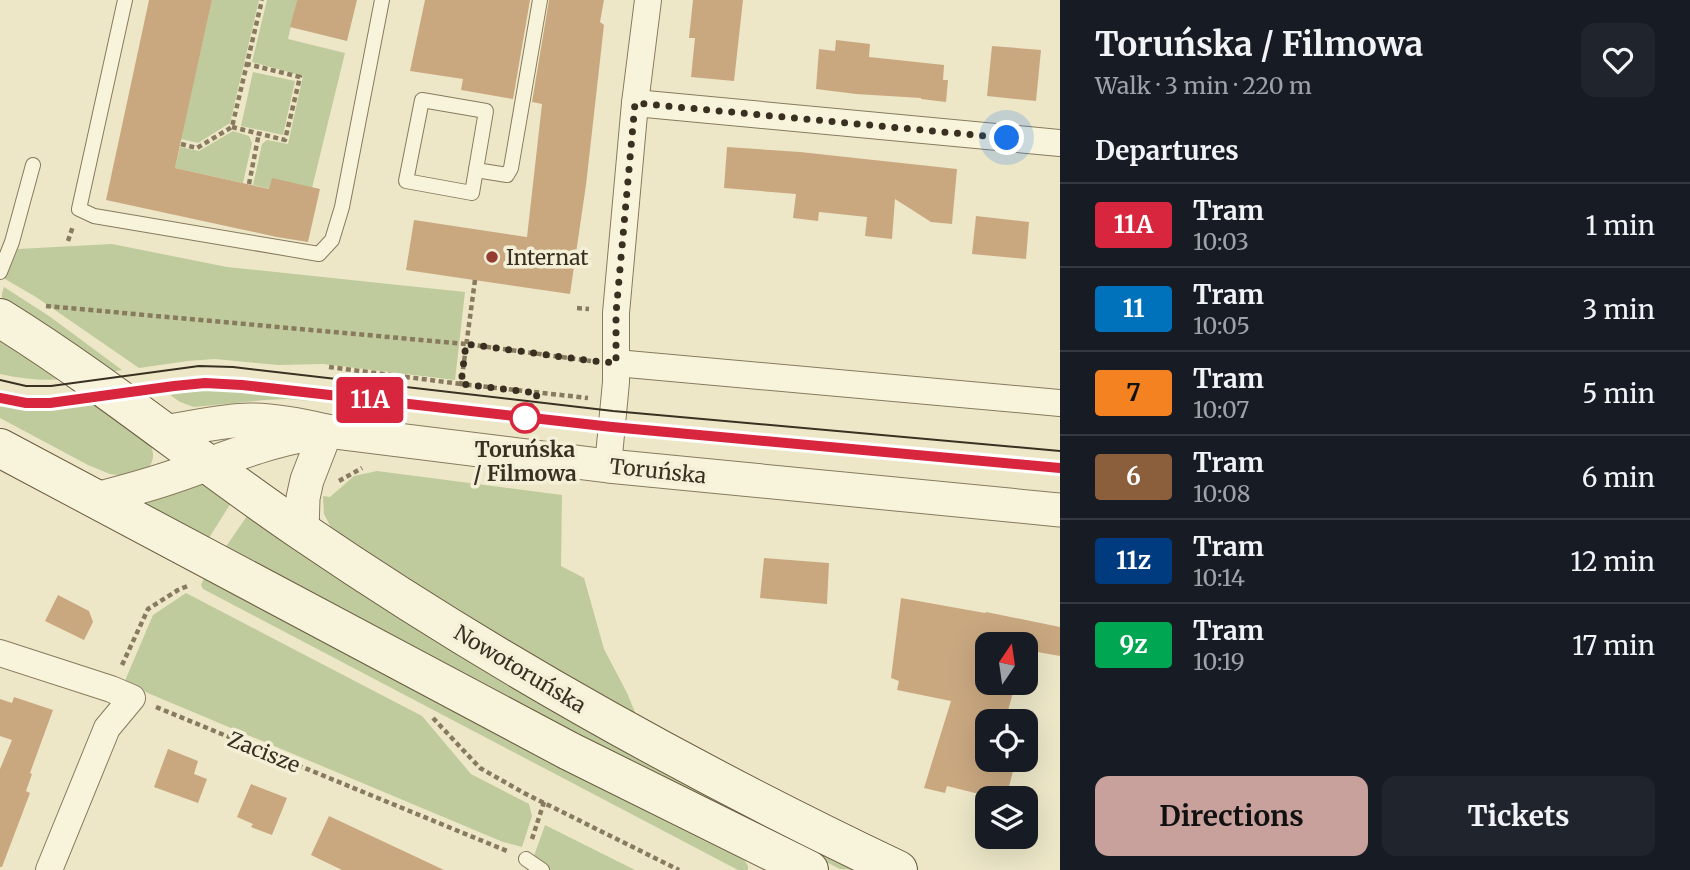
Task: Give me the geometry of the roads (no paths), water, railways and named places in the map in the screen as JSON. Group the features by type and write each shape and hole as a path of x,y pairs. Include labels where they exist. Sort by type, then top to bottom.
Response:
{"main road":[{"path":"0,318 164,432"},
{"name":"Nowotoruńska","path":"164,432 302,531 407,601 595,714 695,769 898,870"},
{"path":"0,448 762,853 809,870"}],"street":[{"path":"608,466 616,363 616,313 635,103 648,0"},
{"path":"635,103 1060,143"},
{"path":"616,363 1060,403"},
{"name":"Toruńska","path":"164,432 250,420 289,423 326,431 608,466 1060,510"},
{"path":"96,499 174,477 291,437 326,431"},
{"path":"302,531 303,498 307,480 326,431"},
{"path":"0,653 121,693 49,870"}],"lane":[{"path":"125,0 79,209 94,216 319,254 332,240 342,207 382,0"},
{"path":"476,170 507,175 510,172 540,0"},
{"path":"422,100 486,111 476,170 472,193 407,181 422,100"},
{"path":"0,272 12,242 33,165"},
{"path":"526,859 542,870"}],"tram line":[{"path":"0,380 26,386 51,386 199,366 233,367 613,411 1060,451"},
{"name":"11A","path":"0,398 26,403 50,403 205,383 242,385 612,427 1060,468"},
{"path":"0,398 20,402 63,402 181,385 233,384 612,427 1060,468"}],"place":[{"name":"Internat","path":"492,257"},
{"name":"Toruńska / Filmowa","path":"525,418"}]}
